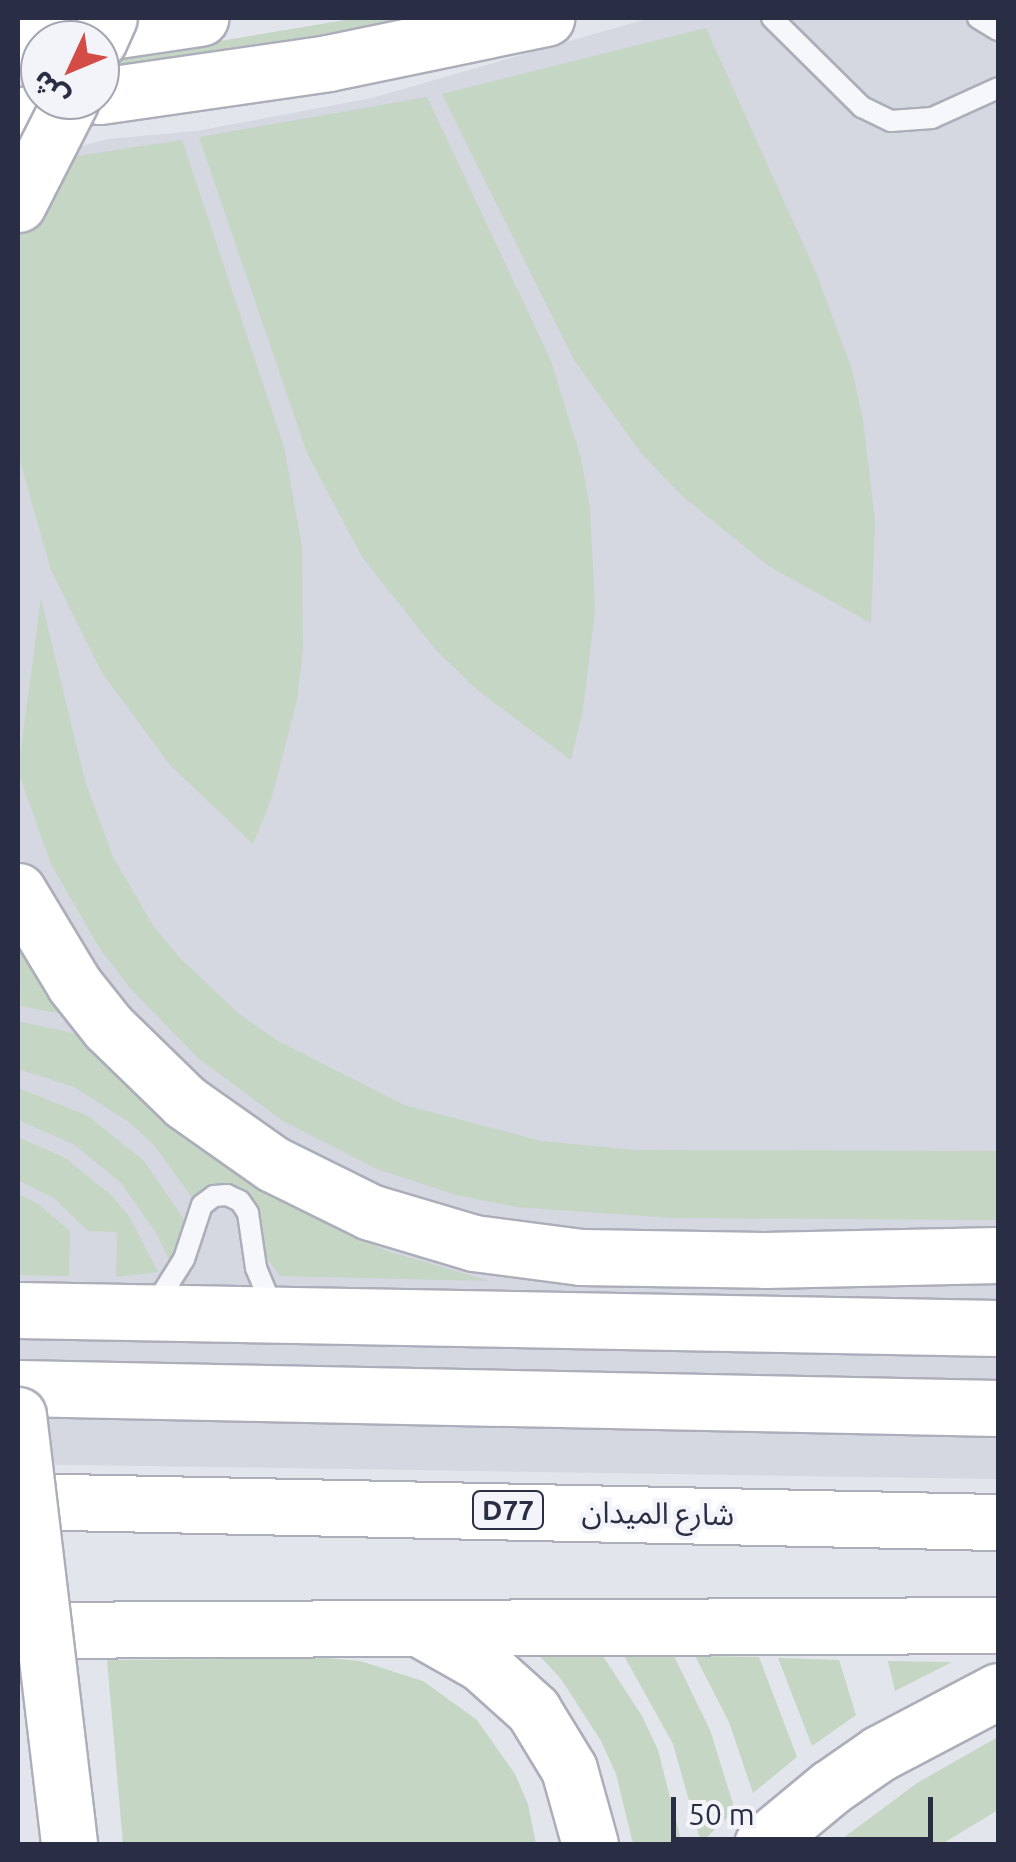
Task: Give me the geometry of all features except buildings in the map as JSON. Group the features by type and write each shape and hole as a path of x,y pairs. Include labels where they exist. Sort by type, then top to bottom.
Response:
{"main road":[{"path":"18,39 58,39 200,18"},
{"path":"120,93 328,63 546,18"},
{"path":"18,204 63,120"},
{"path":"18,891 74,984 120,1040 185,1102 274,1164 370,1212 474,1243 581,1257 764,1260 998,1255"},
{"path":"18,1310 998,1328"},
{"path":"18,1388 998,1408"},
{"path":"18,1415 69,1844"},
{"name":"شارع الميدان","path":"18,1501 998,1522"},
{"path":"18,1630 998,1625"},
{"path":"421,1629 482,1664 533,1710 569,1769 590,1844"},
{"path":"762,1844 880,1753 998,1691"}],"lane":[{"path":"772,18 862,107 890,121 932,118 998,88"},
{"path":"978,18 998,30"},
{"path":"149,1312 184,1259 202,1205 214,1196 228,1194 240,1201 248,1213 256,1268 274,1313"}],"shaded area":[{"path":"650,18 998,18 998,1479 18,1464 18,167 30,160 108,139 196,131 372,98"}],"green space":[{"path":"357,18 436,18 289,45 120,67 120,58"},
{"path":"706,28 817,275 852,370 863,420 875,521 871,623 770,567 681,495 641,453 574,360 442,94"},
{"path":"427,97 551,361 581,458 590,508 595,609 583,710 571,760 477,690 435,649 362,557 307,453 199,137"},
{"path":"182,140 284,447 302,547 303,649 297,699 272,797 253,844 170,765 102,673 51,570 18,454 18,178 64,158"},
{"path":"41,599 85,781 113,857 154,927 180,958 239,1014 278,1041 404,1105 541,1141 635,1150 998,1151 998,1220 672,1218 516,1207 456,1195 377,1169 283,1121 198,1058 130,988 100,949 51,864 18,771"},
{"path":"18,938 68,1015 21,1006"},
{"path":"18,1021 86,1036 160,1113 201,1147 290,1206 387,1251 490,1281 280,1276 263,1254 257,1204 250,1192 229,1184 203,1189 193,1199 154,1145 129,1122 74,1087 18,1069"},
{"path":"18,1088 88,1116 144,1161 185,1221 170,1262 157,1234 121,1183 73,1144 18,1120"},
{"path":"18,1137 65,1158 110,1194 129,1216 158,1272 116,1277 117,1232 88,1231 55,1199 18,1180"},
{"path":"18,1194 38,1204 70,1231 69,1276 18,1275"},
{"path":"536,1652 601,1653 642,1716 658,1750 682,1844 633,1844 616,1774 601,1741 561,1679"},
{"path":"623,1654 674,1656 710,1730 735,1810 701,1843 673,1744"},
{"path":"695,1656 759,1657 797,1757 753,1793 729,1722"},
{"path":"778,1658 839,1660 856,1715 812,1746"},
{"path":"107,1660 360,1661 423,1681 477,1720 515,1774 528,1804 536,1844 123,1844"},
{"path":"888,1661 952,1662 895,1691"},
{"path":"998,1737 998,1810 942,1844 835,1844 917,1783"}]}
